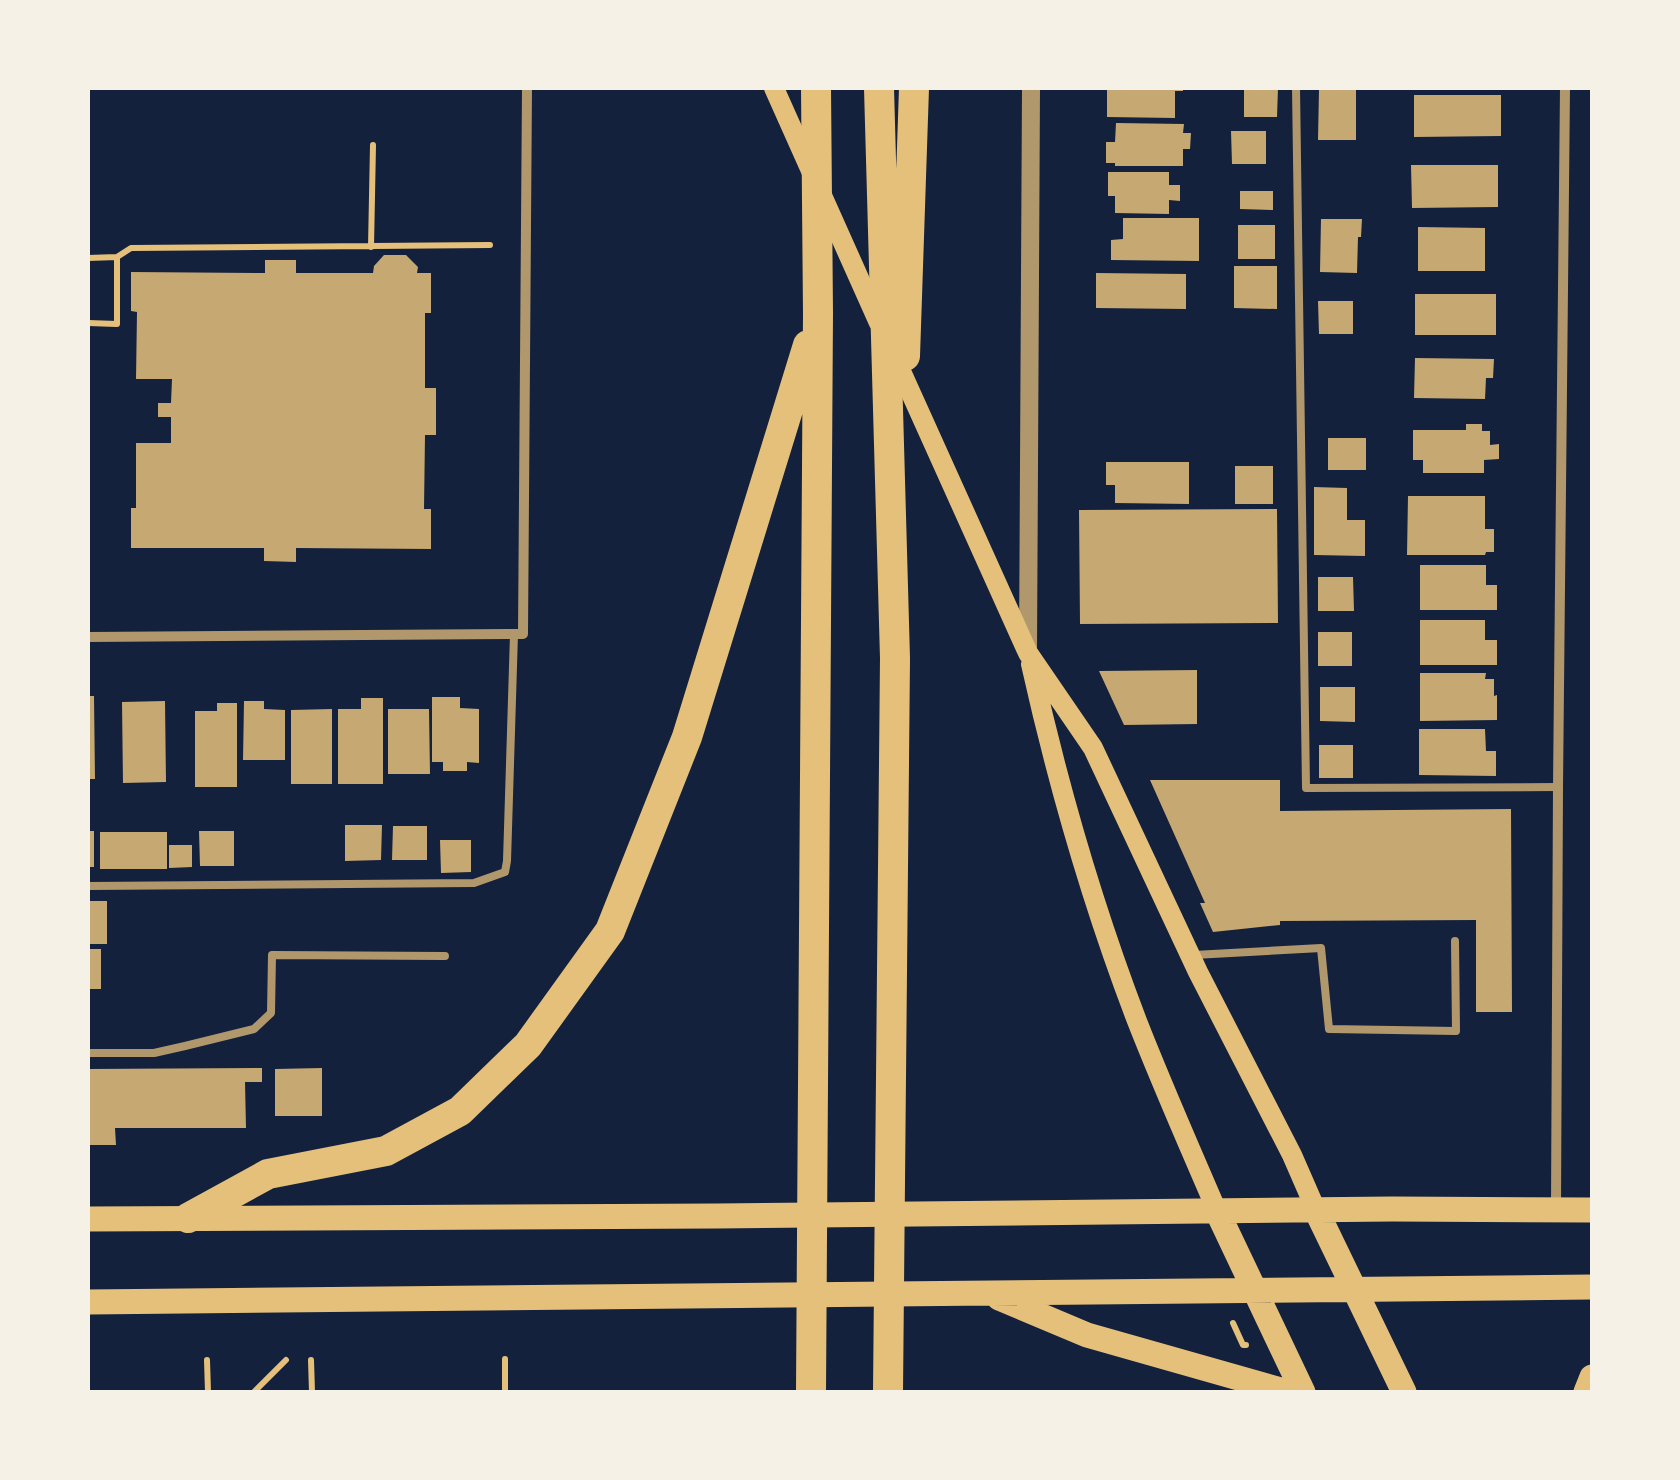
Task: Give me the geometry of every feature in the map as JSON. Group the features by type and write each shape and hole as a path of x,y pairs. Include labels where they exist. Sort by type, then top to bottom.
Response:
{"highway":[{"path":"810,1392 818,313 816,88"},
{"path":"879,88 896,658"},
{"path":"888,1392 896,658 914,88"},
{"path":"188,1218 268,1174 386,1151 460,1111 528,1045 610,931 687,737 818,313"}],"main road":[{"path":"774,88 1028,653 1093,748 1404,1392"},
{"path":"1028,653 1053,762 1137,1022 1218,1210 1303,1392"},
{"path":"88,1219 1592,1210"},
{"path":"88,1302 1592,1287"},
{"path":"990,1294 1088,1335 1288,1392"},
{"path":"1586,1392 1592,1378"}],"street":[{"path":"88,637 523,634 527,88"},
{"path":"1028,653 1030,88"},
{"path":"1556,1211 1565,88"}],"lane":[{"path":"1296,88 1306,788 1558,787"},
{"path":"88,886 474,883 505,872 514,634"},
{"path":"1190,955 1321,948 1330,1029 1456,1031 1454,941"},
{"path":"88,1053 154,1053 254,1029 271,1012 272,954 446,956"}],"path":[{"path":"372,247 373,144"},
{"path":"88,258 117,258 130,248 490,245"},
{"path":"88,324 116,324 117,258"},
{"path":"505,1359 506,1392"},
{"path":"207,1360 208,1392"},
{"path":"254,1392 286,1360"},
{"path":"312,1360 312,1392"}],"building":[{"path":"1107,88 1183,91 1175,91 1175,118 1107,117"},
{"path":"1244,88 1278,88 1277,117 1244,117"},
{"path":"1319,89 1356,89 1356,140 1318,140"},
{"path":"1414,95 1501,95 1501,136 1414,137"},
{"path":"1116,123 1184,124 1183,133 1191,133 1190,149 1183,149 1183,166 1106,163 1106,142 1115,142"},
{"path":"1231,131 1266,131 1266,164 1232,164"},
{"path":"1411,165 1498,165 1498,207 1412,208"},
{"path":"1108,172 1169,172 1169,185 1180,185 1180,201 1169,200 1169,214 1115,213 1115,196 1108,196"},
{"path":"1240,191 1273,191 1273,210 1240,209"},
{"path":"1123,218 1199,218 1199,261 1111,260 1111,240 1123,239"},
{"path":"1321,219 1362,219 1357,273 1320,272"},
{"path":"1238,225 1275,225 1275,259 1238,259"},
{"path":"1418,227 1485,228 1485,271 1418,271"},
{"path":"384,255 406,255 418,267 417,273 431,273 431,313 425,313 425,388 436,388 436,435 425,435 424,509 431,509 431,549 296,548 296,562 264,561 264,548 131,548 131,508 136,508 136,443 171,443 171,417 158,417 158,403 171,403 172,379 136,379 137,312 131,311 131,272 265,273 265,260 296,260 296,273 373,273"},
{"path":"1234,266 1277,266 1277,309 1234,308"},
{"path":"1096,273 1186,274 1186,309 1096,308"},
{"path":"1415,294 1496,294 1496,335 1415,335"},
{"path":"1318,301 1353,301 1353,334 1319,334"},
{"path":"1415,358 1494,359 1493,378 1486,378 1485,399 1414,398"},
{"path":"1466,424 1482,424 1482,431 1490,431 1490,445 1499,444 1499,459 1484,460 1484,473 1423,473 1423,460 1413,460 1413,430 1466,430"},
{"path":"1328,438 1366,438 1366,470 1328,470"},
{"path":"1106,462 1189,462 1189,504 1115,503 1115,485 1106,485"},
{"path":"1235,466 1273,466 1273,504 1235,504"},
{"path":"1314,487 1347,488 1347,520 1365,520 1365,556 1314,555"},
{"path":"1408,496 1485,496 1485,529 1494,529 1494,552 1407,555"},
{"path":"1277,509 1278,623 1080,624 1079,510"},
{"path":"1420,565 1486,565 1486,585 1497,585 1497,610 1420,610"},
{"path":"1318,577 1353,577 1354,611 1318,611"},
{"path":"1420,620 1485,620 1485,640 1497,640 1497,665 1420,665"},
{"path":"1318,632 1352,632 1352,666 1318,666"},
{"path":"1197,670 1197,724 1124,725 1099,671"},
{"path":"1420,673 1486,673 1485,679 1494,679 1497,720 1420,721"},
{"path":"1320,687 1355,687 1355,722 1320,721"},
{"path":"88,696 94,696 95,779 88,779"},
{"path":"432,697 460,697 460,708 479,709 479,763 467,762 467,771 443,771 443,762 432,762"},
{"path":"361,698 383,698 383,784 338,784 338,709 361,709"},
{"path":"165,701 166,782 123,783 122,702"},
{"path":"244,701 264,701 264,709 285,710 285,760 243,760"},
{"path":"217,703 237,703 237,787 195,787 195,711 217,711"},
{"path":"332,709 332,784 291,784 291,710"},
{"path":"388,709 429,709 430,774 388,774"},
{"path":"1419,729 1485,729 1486,751 1496,751 1496,776 1419,775"},
{"path":"1319,745 1353,745 1353,778 1319,778"},
{"path":"1150,780 1280,780 1280,811 1511,809 1512,1012 1476,1012 1476,920 1280,921 1280,925 1213,932 1200,903 1205,903"},
{"path":"345,825 382,825 381,860 345,861"},
{"path":"393,826 427,826 427,860 392,860"},
{"path":"88,831 94,831 94,867 88,867"},
{"path":"199,831 234,831 234,866 200,866"},
{"path":"100,832 167,832 167,869 100,869"},
{"path":"440,840 471,840 471,872 441,873"},
{"path":"169,845 192,845 192,867 169,868"},
{"path":"88,901 107,901 107,944 88,944"},
{"path":"88,949 101,949 101,989 88,989"},
{"path":"262,1068 262,1082 245,1082 246,1128 115,1128 116,1145 88,1145 88,1069"},
{"path":"322,1068 322,1116 275,1116 275,1069"}]}
